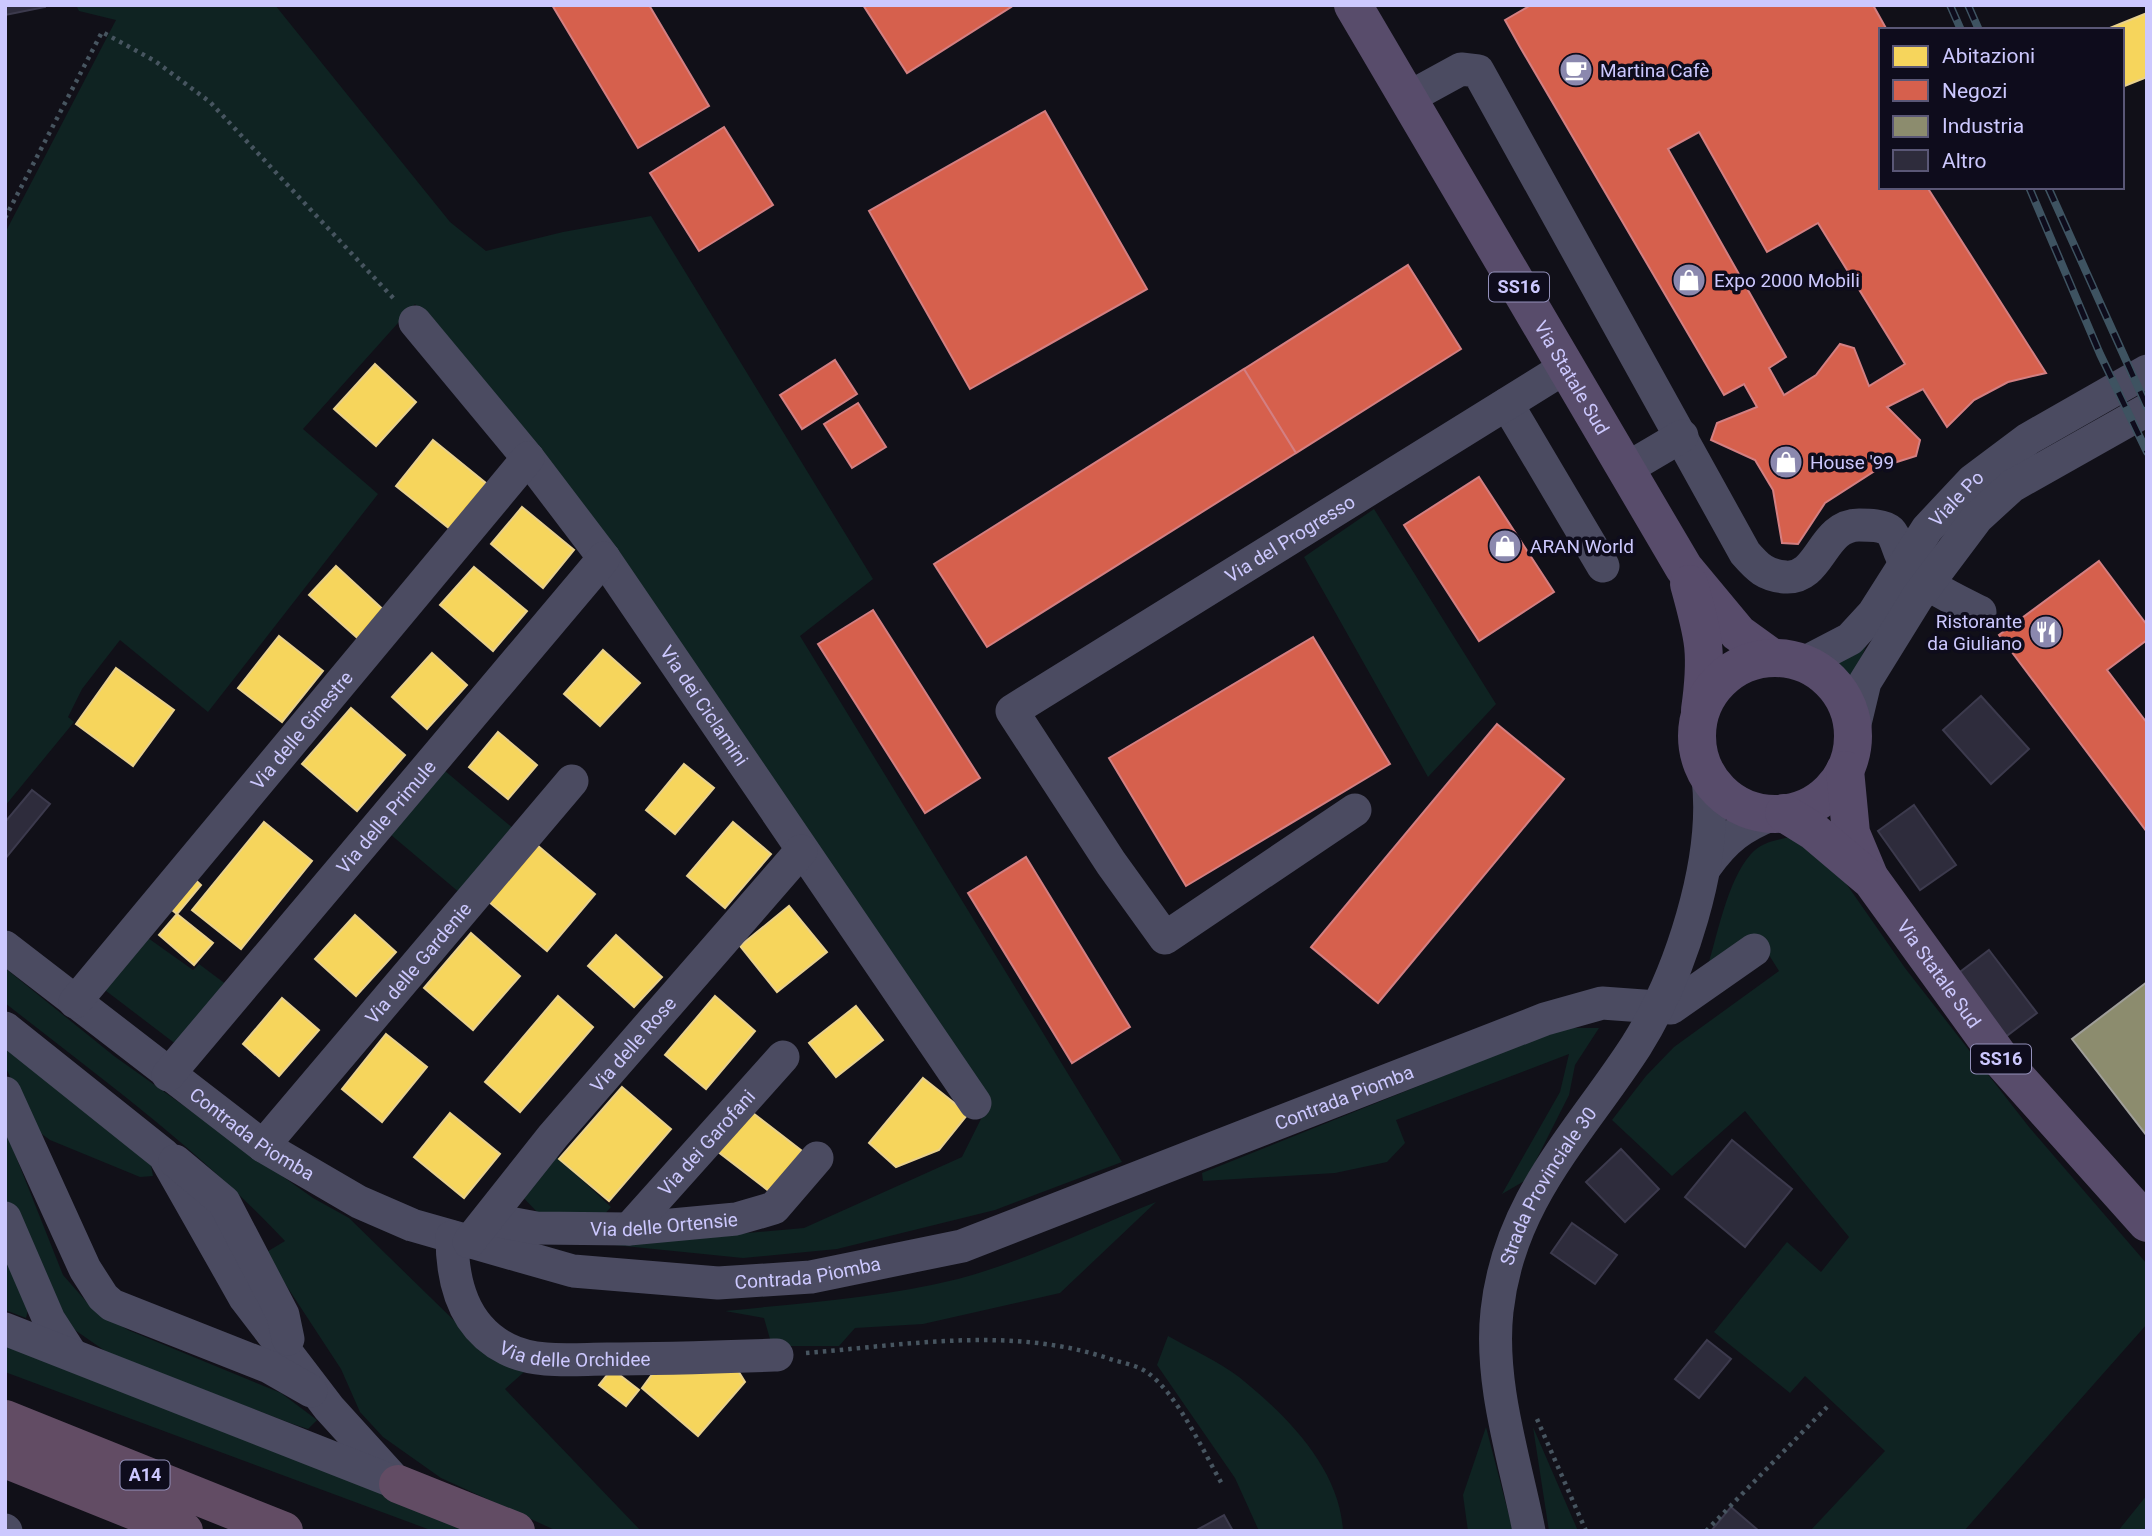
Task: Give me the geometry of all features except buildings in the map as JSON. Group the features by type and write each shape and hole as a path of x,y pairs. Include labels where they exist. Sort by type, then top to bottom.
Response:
{"highway":[{"name":"A14","path":"5,1419 284,1531"},
{"name":"A14","path":"5,1459 184,1531"},
{"path":"398,1483 516,1531"}],"main road":[{"name":"Via Statale Sud","path":"1353,5 1685,568"},
{"name":"SS16","path":"1685,568 1738,633 1788,660 1824,674 1839,691 1849,710 1853,732 1852,752 1845,770 1820,800 1779,814"},
{"name":"SS16","path":"1685,568 1704,637 1706,663 1696,737 1699,759 1708,778 1736,804 1779,814 1813,831 1872,881"},
{"name":"SS16","path":"1699,716 1718,682 1742,665 1788,660"},
{"name":"SS16","path":"1845,770 1852,833 1872,881"},
{"name":"Via Statale Sud","path":"1872,881 2003,1062 2147,1223"}],"street":[{"path":"1408,98 1461,69 1478,71 1745,554 1768,575 1795,578 1810,567 1829,538 1840,529 1857,525 1885,527 1892,533 1916,572 1945,594 1980,612"},
{"name":"Via dei Ciclamini","path":"415,322 528,458 604,558 975,1103"},
{"name":"Via del Progresso","path":"1355,810 1165,938 1111,863 1012,711 1566,367"},
{"name":"Viale Po","path":"1853,732 1865,682 1916,572 1927,529 1972,481 2028,439 2147,372"},
{"path":"1507,404 1604,566"},
{"name":"Viale Po","path":"1788,660 1850,639 1916,572 2012,486 2147,410"},
{"path":"1626,469 1682,436"},
{"name":"Via delle Ginestre","path":"75,1002 528,458"},
{"name":"Via delle Primule","path":"168,1075 604,558"},
{"name":"Strada Provinciale 30","path":"1529,1531 1496,1363 1497,1309 1511,1249 1528,1206 1552,1161 1636,1046 1670,980 1706,866 1711,821 1708,778"},
{"name":"Via delle Gardenie","path":"262,1146 572,781"},
{"name":"Strada Provinciale 30","path":"1706,866 1719,848 1741,827 1779,814"},
{"name":"Via delle Rose","path":"470,1232 801,851"},
{"name":"Contrada Piomba","path":"5,947 262,1146 359,1202 412,1225 470,1232 573,1271 718,1283 811,1277 961,1246 1545,1019 1602,1003 1658,1006"},
{"path":"1658,1006 1671,1008 1754,950"},
{"path":"5,1028 164,1155 245,1298 322,1398 398,1483"},
{"name":"Via dei Garofani","path":"629,1230 783,1057"},
{"path":"5,1093 80,1257 103,1297 112,1305 269,1367 322,1398"},
{"name":"Via delle Ortensie","path":"470,1232 536,1228 629,1230 736,1219 774,1208 817,1158"},
{"path":"5,1218 49,1320 71,1354"},
{"name":"Via delle Orchidee","path":"470,1232 452,1267 460,1297 473,1322 508,1350 560,1359 777,1355"},
{"path":"5,1329 398,1483"}],"path":[{"path":"5,218 102,32 155,61 210,102 415,322"},
{"path":"777,1355 984,1339 1034,1340 1090,1351 1146,1371 1162,1386 1222,1483"},
{"path":"1706,1531 1827,1407"},
{"path":"1505,1413 1537,1419 1586,1531"}],"green space":[{"path":"76,5 275,5 450,222 486,251 563,232 651,216 873,579 800,636 1122,1162 995,1210 837,1249 743,1258 525,1236 636,1243 804,1228 962,1157 989,1103 617,553 415,304 303,429 378,494 208,712 120,640 82,689 68,717 74,722 5,806 5,233 116,20 79,11"},
{"path":"1374,509 1496,704 1428,777 1304,557"},
{"path":"1874,627 1849,687 1826,661"},
{"path":"438,765 514,829 460,893 384,829"},
{"path":"1790,837 1822,849 1905,968 2029,1127 2147,1264 2147,1324 1964,1531 1810,1531 1885,1451 1805,1376 1790,1393 1714,1332 1787,1242 1821,1272 1849,1237 1745,1111 1672,1176 1612,1120 1646,1076 1674,1047 1779,971 1759,939 1706,972 1729,894 1743,865 1759,847"},
{"path":"141,933 193,970 199,964 227,985 177,1045 97,984"},
{"path":"5,968 114,1056 313,1198 349,1218 471,1337 532,1365 505,1389 641,1531 557,1531 441,1478 383,1437 360,1412 341,1369 265,1253 285,1241 185,1146 5,1003"},
{"path":"1563,1028 1599,1028 1575,1065 1569,1095 1526,1180 1502,1194 1560,1092 1569,1054 1396,1120 1405,1143 1387,1162 1335,1173 1203,1181 1202,1173"},
{"path":"5,1045 151,1165 153,1176 140,1177 50,1140 35,1129 5,1066"},
{"path":"5,1129 63,1275 92,1308 128,1330 281,1393 317,1420 308,1429 290,1423 108,1353 72,1328 30,1259 5,1201"},
{"path":"552,1152 611,1207 600,1219 539,1214 517,1191"},
{"path":"1156,1202 1060,1293 923,1324 855,1328 839,1346 772,1346 764,1318 725,1311 871,1295 958,1279 1033,1254"},
{"path":"5,1246 29,1306 26,1318 5,1310"},
{"path":"1168,1336 1239,1377 1291,1425 1321,1464 1332,1486 1340,1508 1343,1531 1259,1531 1235,1478 1157,1365"},
{"path":"5,1339 488,1531 433,1531 5,1372"},
{"path":"1486,1427 1513,1531 1468,1531 1463,1495"},
{"path":"1533,1427 1578,1531 1549,1531"},
{"path":"2147,1495 2147,1531 2118,1531"}],"railway":[{"path":"1950,5 1960,28"},
{"path":"1968,5 1978,28"},
{"path":"2030,189 2100,354 2147,452"},
{"path":"2049,189 2147,407"}],"place":[{"name":"Martina Cafè","path":"1576,70"},
{"name":"Expo 2000 Mobili","path":"1689,280"},
{"name":"House '99","path":"1786,462"},
{"name":"ARAN World","path":"1505,546"},
{"name":"Ristorante da Giuliano","path":"2046,632"}]}
